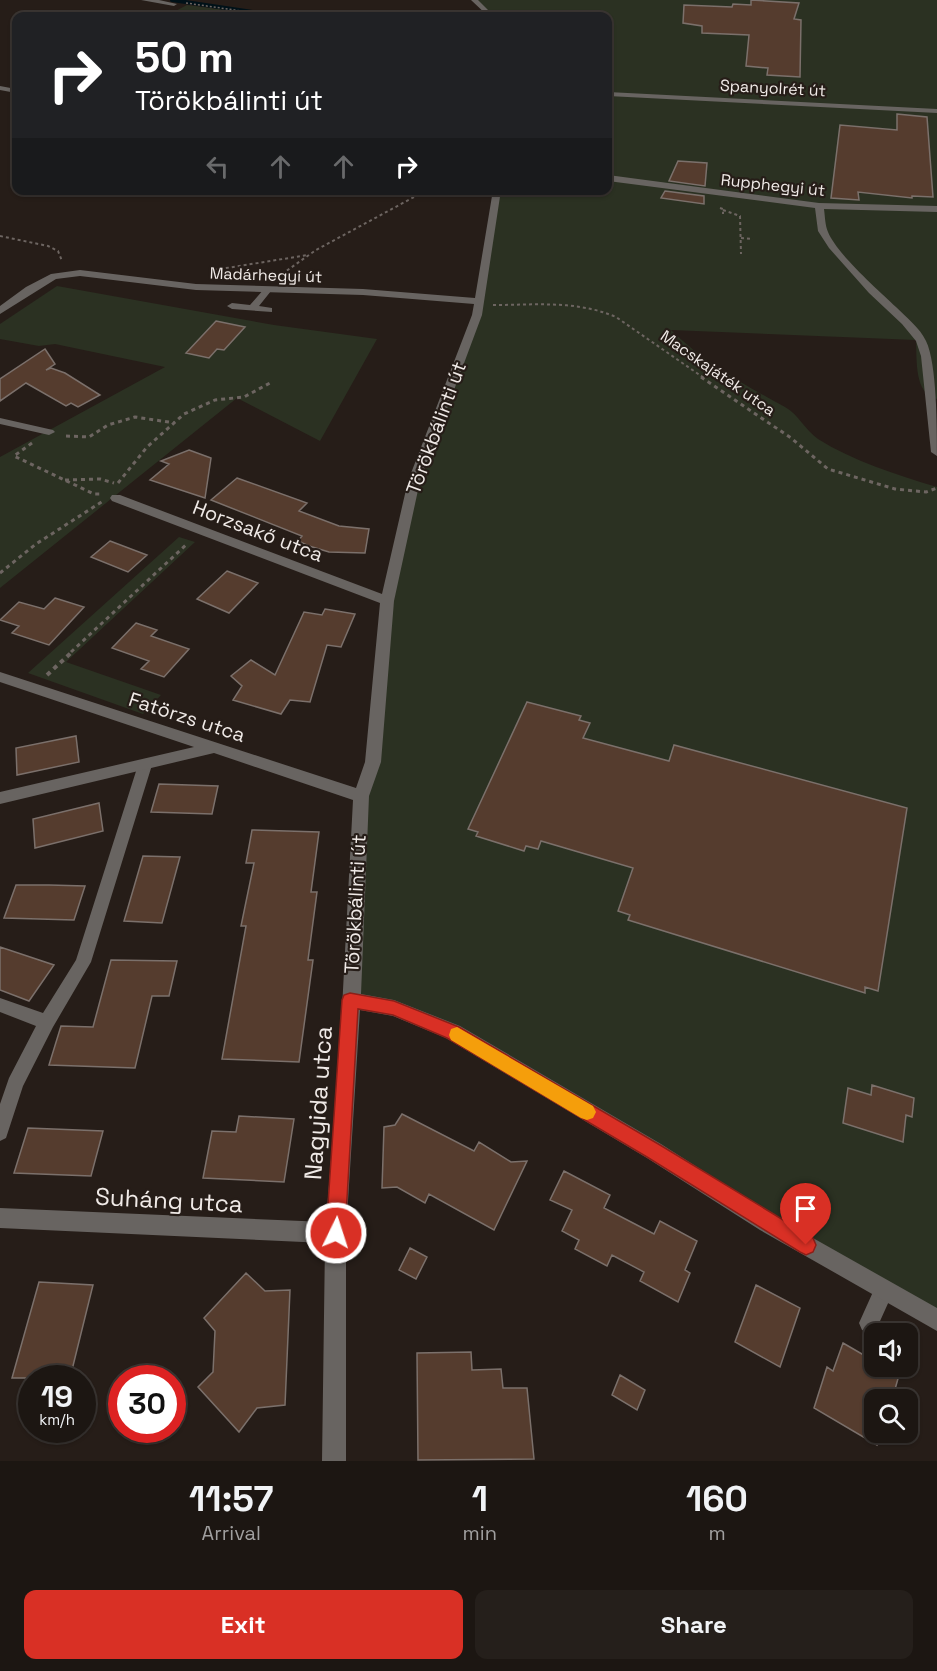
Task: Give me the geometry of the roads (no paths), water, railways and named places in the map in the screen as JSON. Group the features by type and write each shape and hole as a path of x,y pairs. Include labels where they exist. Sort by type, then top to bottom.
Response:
{"street":[{"path":"144,0 174,4"},
{"path":"474,0 487,12"},
{"name":"Spanyolrét út","path":"612,94 937,111"},
{"name":"Rupphegyi út","path":"612,179 819,206 937,209"},
{"name":"Törökbálinti út","path":"496,195 476,317 414,481 387,600 373,762 361,796 350,1000 394,1008 453,1032 654,1151 767,1223 937,1320"},
{"path":"819,206 823,231 832,246 873,291 906,322 921,341 926,356 937,452"},
{"name":"Madárhegyi út","path":"0,310 54,276 80,273 196,287 253,291 363,292 478,301"},
{"path":"0,422 49,432"},
{"name":"Horzsakő utca","path":"117,496 202,531 387,600"},
{"name":"Fatörzs utca","path":"0,676 361,796"},
{"path":"0,798 213,748"},
{"name":"Nagyida utca","path":"334,1461 336,1233 350,1000"},
{"name":"Suháng utca","path":"0,1218 336,1233"}],"lane":[{"path":"253,308 267,291"},
{"path":"232,306 269,310"},
{"path":"0,1132 15,1084 47,1022 83,962 145,765"},
{"path":"0,1005 47,1022"},
{"path":"869,1323 884,1290"}],"waterway":[{"path":"172,0 253,12"}]}
